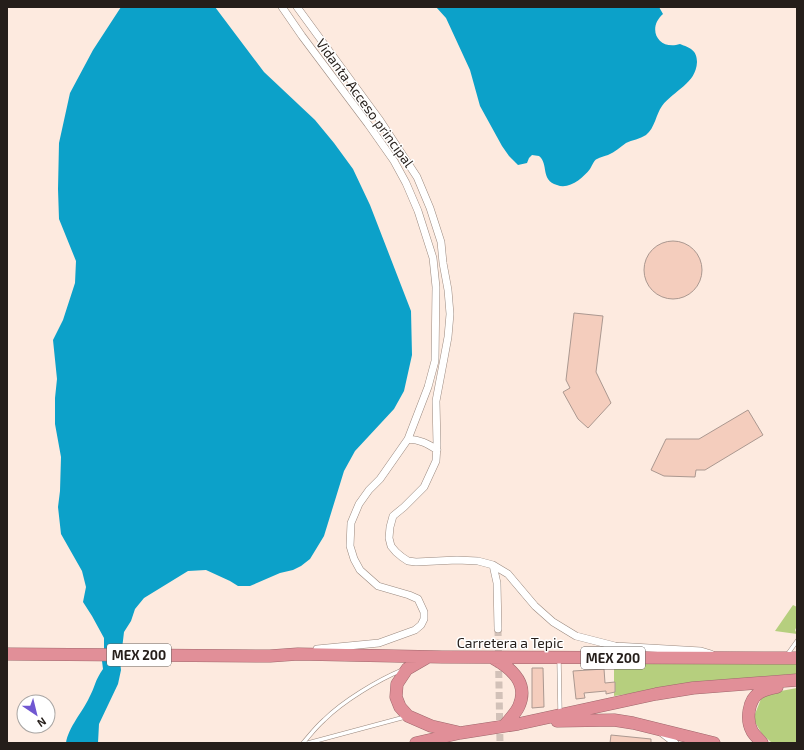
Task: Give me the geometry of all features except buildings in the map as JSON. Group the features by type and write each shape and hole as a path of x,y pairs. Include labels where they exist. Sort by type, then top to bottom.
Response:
{"highway":[{"name":"Carretera a Tepic","path":"7,654 270,656 298,654 428,657 797,658"},
{"path":"428,657 407,668 397,684 396,697 400,707 408,716 431,726 460,733"},
{"path":"492,657 511,670 520,682 522,693 519,706 504,726"},
{"path":"416,743 460,733 518,724 656,694 693,688 797,680"},
{"path":"762,743 752,732 749,722 749,711 752,702 758,694 769,688 797,684"},
{"path":"518,724 614,720 655,728 714,743"}],"street":[{"name":"Vidanta Acceso principal","path":"282,7 394,161 406,183 418,211 433,258 436,287 435,361 428,387 408,439 380,479 369,490 359,504 351,523 350,546 354,560 360,570 378,586 418,599 424,612 424,619 421,625 415,630 379,643 314,650 298,654"},
{"path":"297,7 379,119 417,177 430,208 441,242 442,263 448,290 450,314 448,337 436,401 436,460 424,487 393,516 389,538 391,546 408,561 457,560 478,561 493,565 508,574 535,606 553,622 576,636 615,646 701,651 722,658"},
{"path":"408,439 428,443 437,450"},
{"path":"493,565 497,583 498,630"},
{"path":"655,728 675,743"}],"lane":[{"path":"784,658 797,641"},
{"path":"558,658 560,715"},
{"path":"303,743 324,719 346,702 388,676 407,668"},
{"path":"308,743 408,716"}],"green space":[{"path":"793,605 797,607 797,626 795,630 797,634 775,631"},
{"path":"701,662 797,663 797,674 722,680 614,696 614,665"},
{"path":"797,688 797,743 771,742 762,734 755,722 755,714 761,699 770,693"}],"water":[{"path":"121,7 215,7 264,72 315,120 353,169 370,205 411,311 412,355 404,391 394,409 355,451 344,471 324,536 310,559 293,570 280,573 250,586 238,586 206,570 188,571 144,598 135,609 131,621 124,632 122,649 104,649 104,638 83,602 86,587 82,571 61,534 58,507 61,457 55,424 57,379 53,340 63,320 75,283 76,261 59,219 59,143 70,93 93,50"},
{"path":"436,7 659,7 663,14 658,20 656,26 655,32 657,37 661,42 666,44 680,44 692,50 697,58 696,70 689,81 662,106 651,129 646,135 626,143 611,154 596,160 584,176 571,185 557,185 552,183 546,176 544,163 539,156 532,155 527,163 518,165 502,146 480,106 470,70 446,18"},
{"path":"102,661 120,661 121,670 118,684 99,724 98,743 66,743 70,731 103,669"}],"tunnel":[{"path":"498,629 500,743"}]}
